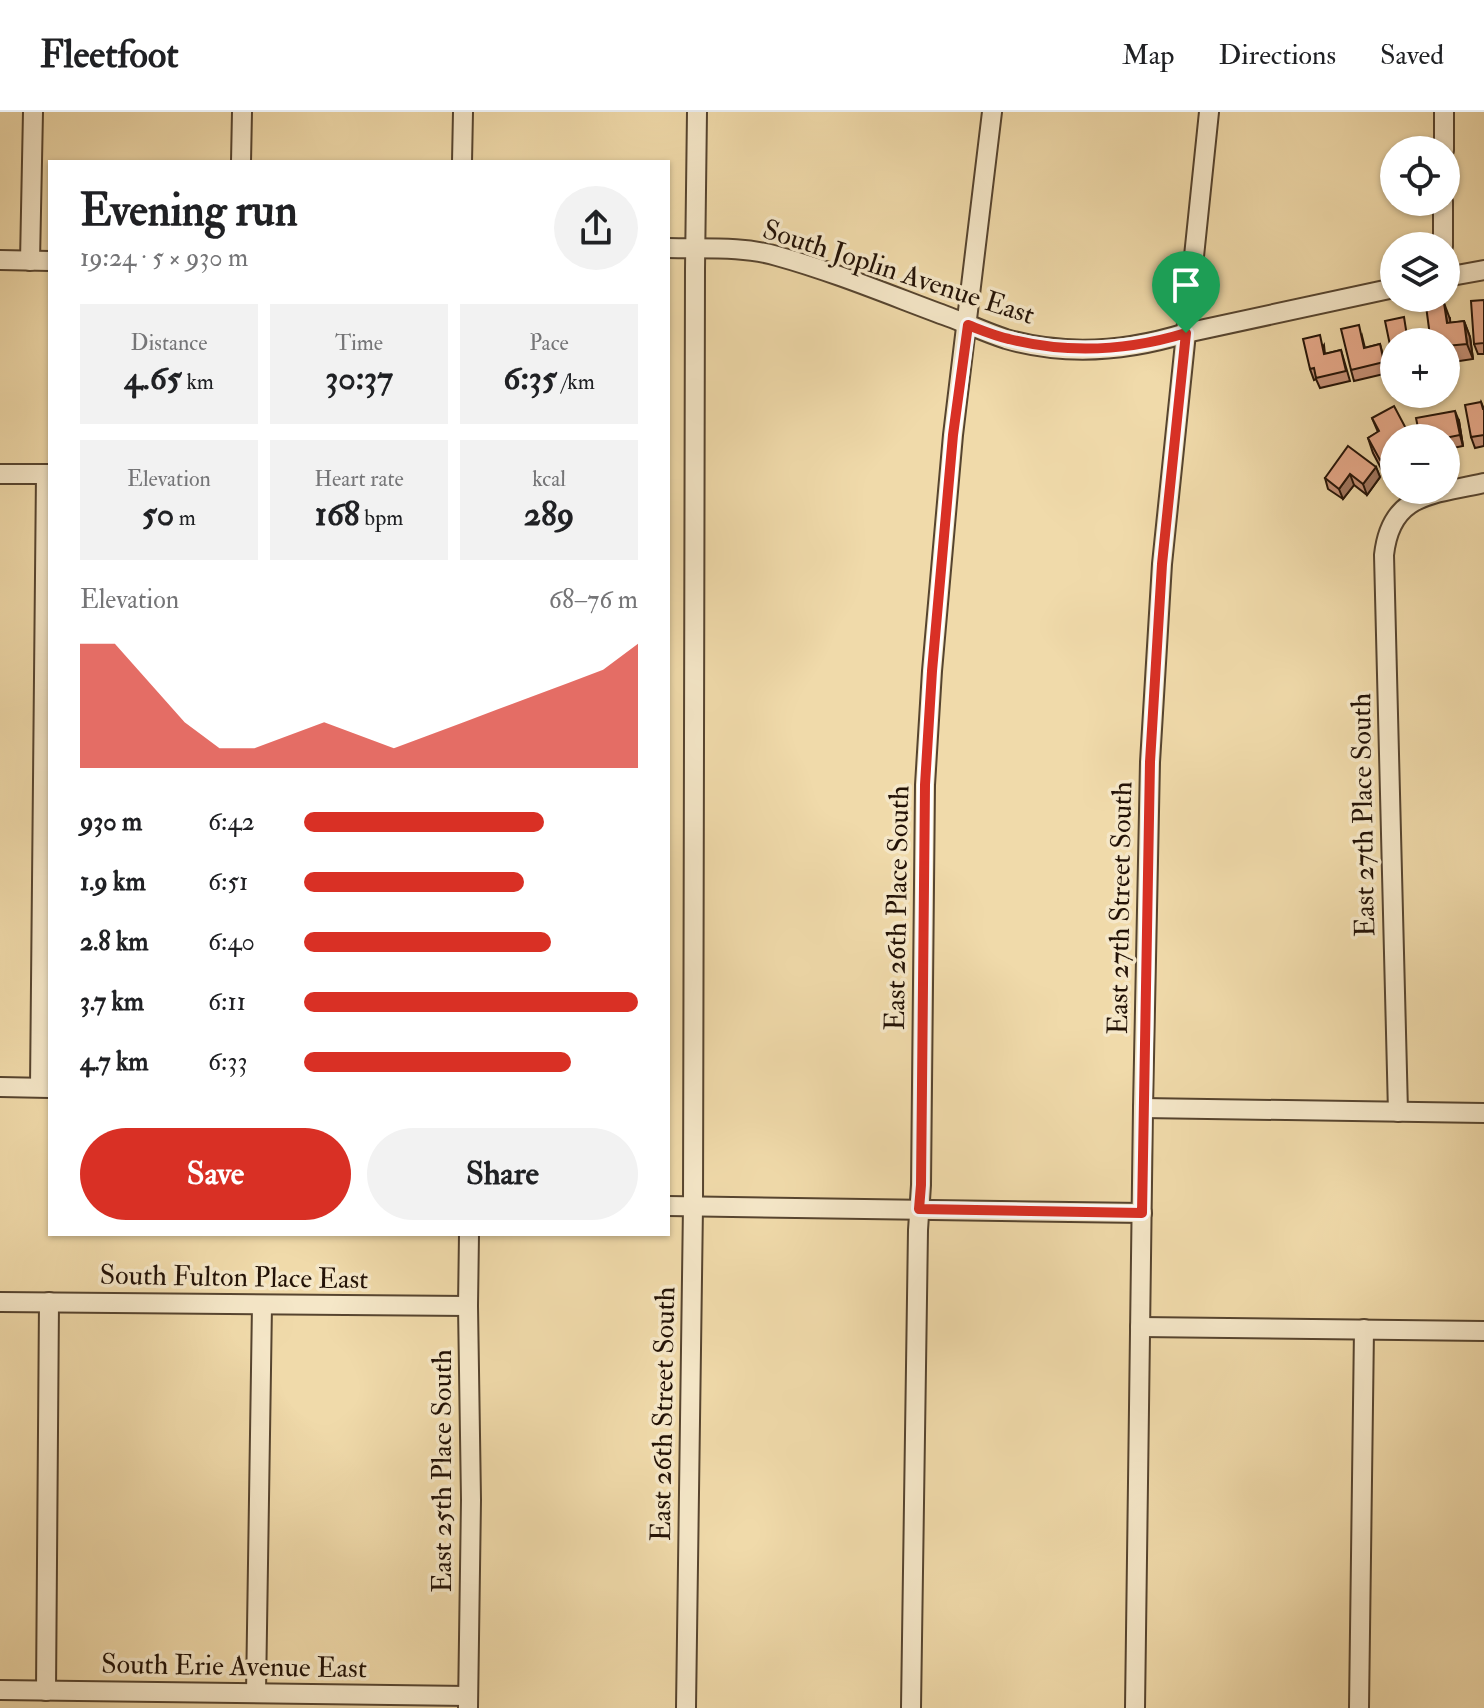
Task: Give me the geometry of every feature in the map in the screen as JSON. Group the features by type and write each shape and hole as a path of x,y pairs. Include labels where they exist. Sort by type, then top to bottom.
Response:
{"street":[{"path":"30,261 33,112"},
{"path":"241,160 242,112"},
{"path":"462,160 463,112"},
{"name":"East 26th Street South","path":"686,1708 693,1206 697,112"},
{"name":"East 26th Place South","path":"911,1708 925,785 953,435 992,112"},
{"name":"East 27th Street South","path":"1135,1708 1150,762 1162,564 1209,112"},
{"path":"1444,112 1444,136"},
{"name":"South Joplin Avenue East","path":"670,248 738,250 774,255 1006,339 1081,349 1156,342 1380,291"},
{"path":"0,260 48,261"},
{"path":"1460,274 1484,270"},
{"path":"0,474 48,474 45,1088 0,1087"},
{"name":"East 27th Place South","path":"1398,1112 1384,555 1389,528 1406,505 1420,498 1484,483"},
{"path":"1143,1108 1484,1113"},
{"path":"670,1206 1142,1213"},
{"name":"East 25th Place South","path":"468,1702 471,1500 469,1236"},
{"name":"South Fulton Place East","path":"0,1302 468,1306"},
{"path":"46,1691 49,1302"},
{"path":"256,1693 262,1305"},
{"path":"1140,1327 1484,1331"},
{"path":"1359,1708 1364,1329"},
{"name":"South Erie Avenue East","path":"0,1690 256,1693 468,1702"}],"building":[{"path":"1484,300 1484,343 1474,344 1471,301"},
{"path":"1427,312 1445,312 1447,323 1464,321 1467,344 1460,345 1460,328 1429,328"},
{"path":"1404,317 1406,328 1386,328 1385,321"},
{"path":"1359,325 1364,348 1380,344 1380,363 1351,370 1341,329"},
{"path":"1320,335 1324,354 1341,350 1346,371 1316,378 1314,368 1310,369 1303,339"},
{"path":"1481,402 1484,435 1471,437 1465,405"},
{"path":"1395,408 1404,424 1380,424 1380,460 1368,438 1379,431 1372,418"},
{"path":"1455,411 1458,424 1417,424 1416,418"},
{"path":"1348,446 1376,467 1363,484 1350,474 1339,489 1325,478"}],"route":[{"path":"968,325 1006,339 1081,349 1114,349 1186,333 1162,564 1150,762 1142,1213 919,1209 925,785 953,435 968,325"}]}
